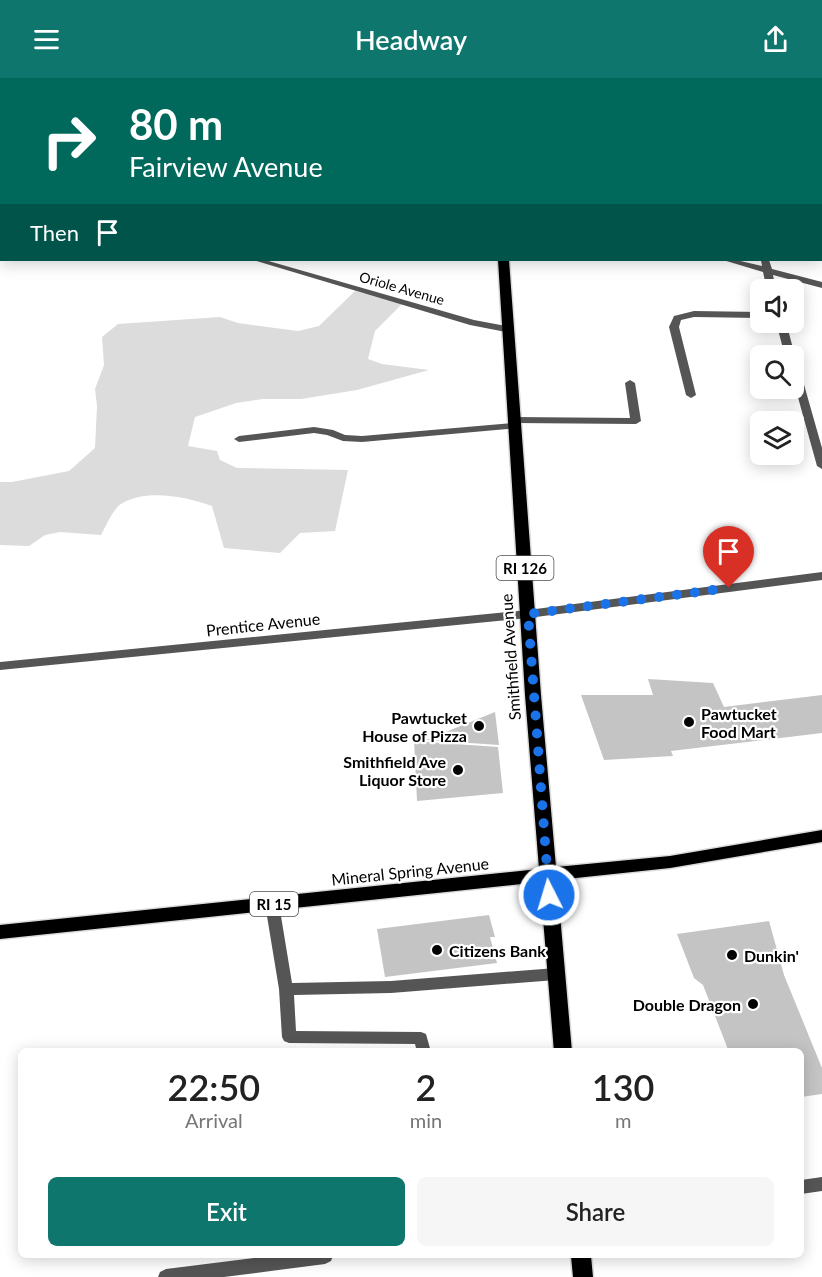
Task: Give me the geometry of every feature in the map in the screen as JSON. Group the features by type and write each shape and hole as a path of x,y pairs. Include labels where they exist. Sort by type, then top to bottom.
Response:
{"main road":[{"name":"Smithfield Avenue","path":"503,261 506,329 547,876 563,1048"},
{"name":"Mineral Spring Avenue","path":"0,932 670,862 822,836"},
{"path":"581,1258 583,1277"}],"street":[{"name":"Oriole Avenue","path":"260,261 473,323 506,329"},
{"path":"731,261 822,285"},
{"path":"765,261 769,279"},
{"path":"691,395 674,327 677,318 694,314 750,315"},
{"path":"239,439 314,430 329,432 343,438 362,439 514,423 636,420 630,383"},
{"path":"803,399 822,466"},
{"name":"Prentice Avenue","path":"0,666 528,614 822,576"},
{"path":"272,904 286,989 290,1037 421,1038 423,1048"},
{"path":"286,989 391,987 556,974"},
{"path":"804,1187 822,1184"},
{"path":"166,1277 310,1258"}],"shaded area":[{"path":"355,291 402,304 375,331 368,359 382,364 429,370 357,390 301,399 263,399 236,403 195,417 188,446 217,451 220,460 237,468 348,470 335,531 300,533 280,553 224,548 212,506 179,497 154,495 131,499 118,506 101,535 60,532 45,535 29,546 0,545 0,482 12,482 69,471 95,448 97,406 95,389 104,365 102,337 118,324 220,317 238,323 298,331 319,326"}],"building":[{"name":"Pawtucket Food Mart","path":"648,679 713,683 724,707 822,695 822,733 671,751 673,756 604,760 581,695 653,695"},
{"name":"Pawtucket House of Pizza","path":"495,712 499,745 426,740"},
{"name":"Smithfield Ave Liquor Store","path":"414,741 498,747 503,793 417,801"},
{"name":"Citizens Bank","path":"489,915 495,937 490,937 497,963 385,977 377,929"},
{"path":"769,921 784,975 822,1068 822,1094 804,1097 804,1048 727,1048 703,985 694,978 677,934"}],"place":[{"name":"Pawtucket Food Mart","path":"689,722"},
{"name":"Pawtucket House of Pizza","path":"479,726"},
{"name":"Smithfield Ave Liquor Store","path":"458,770"},
{"name":"Citizens Bank","path":"437,950"},
{"name":"Dunkin'","path":"732,955"},
{"name":"Double Dragon","path":"753,1004"}],"route":[{"path":"549,895 528,614 729,588"}]}
